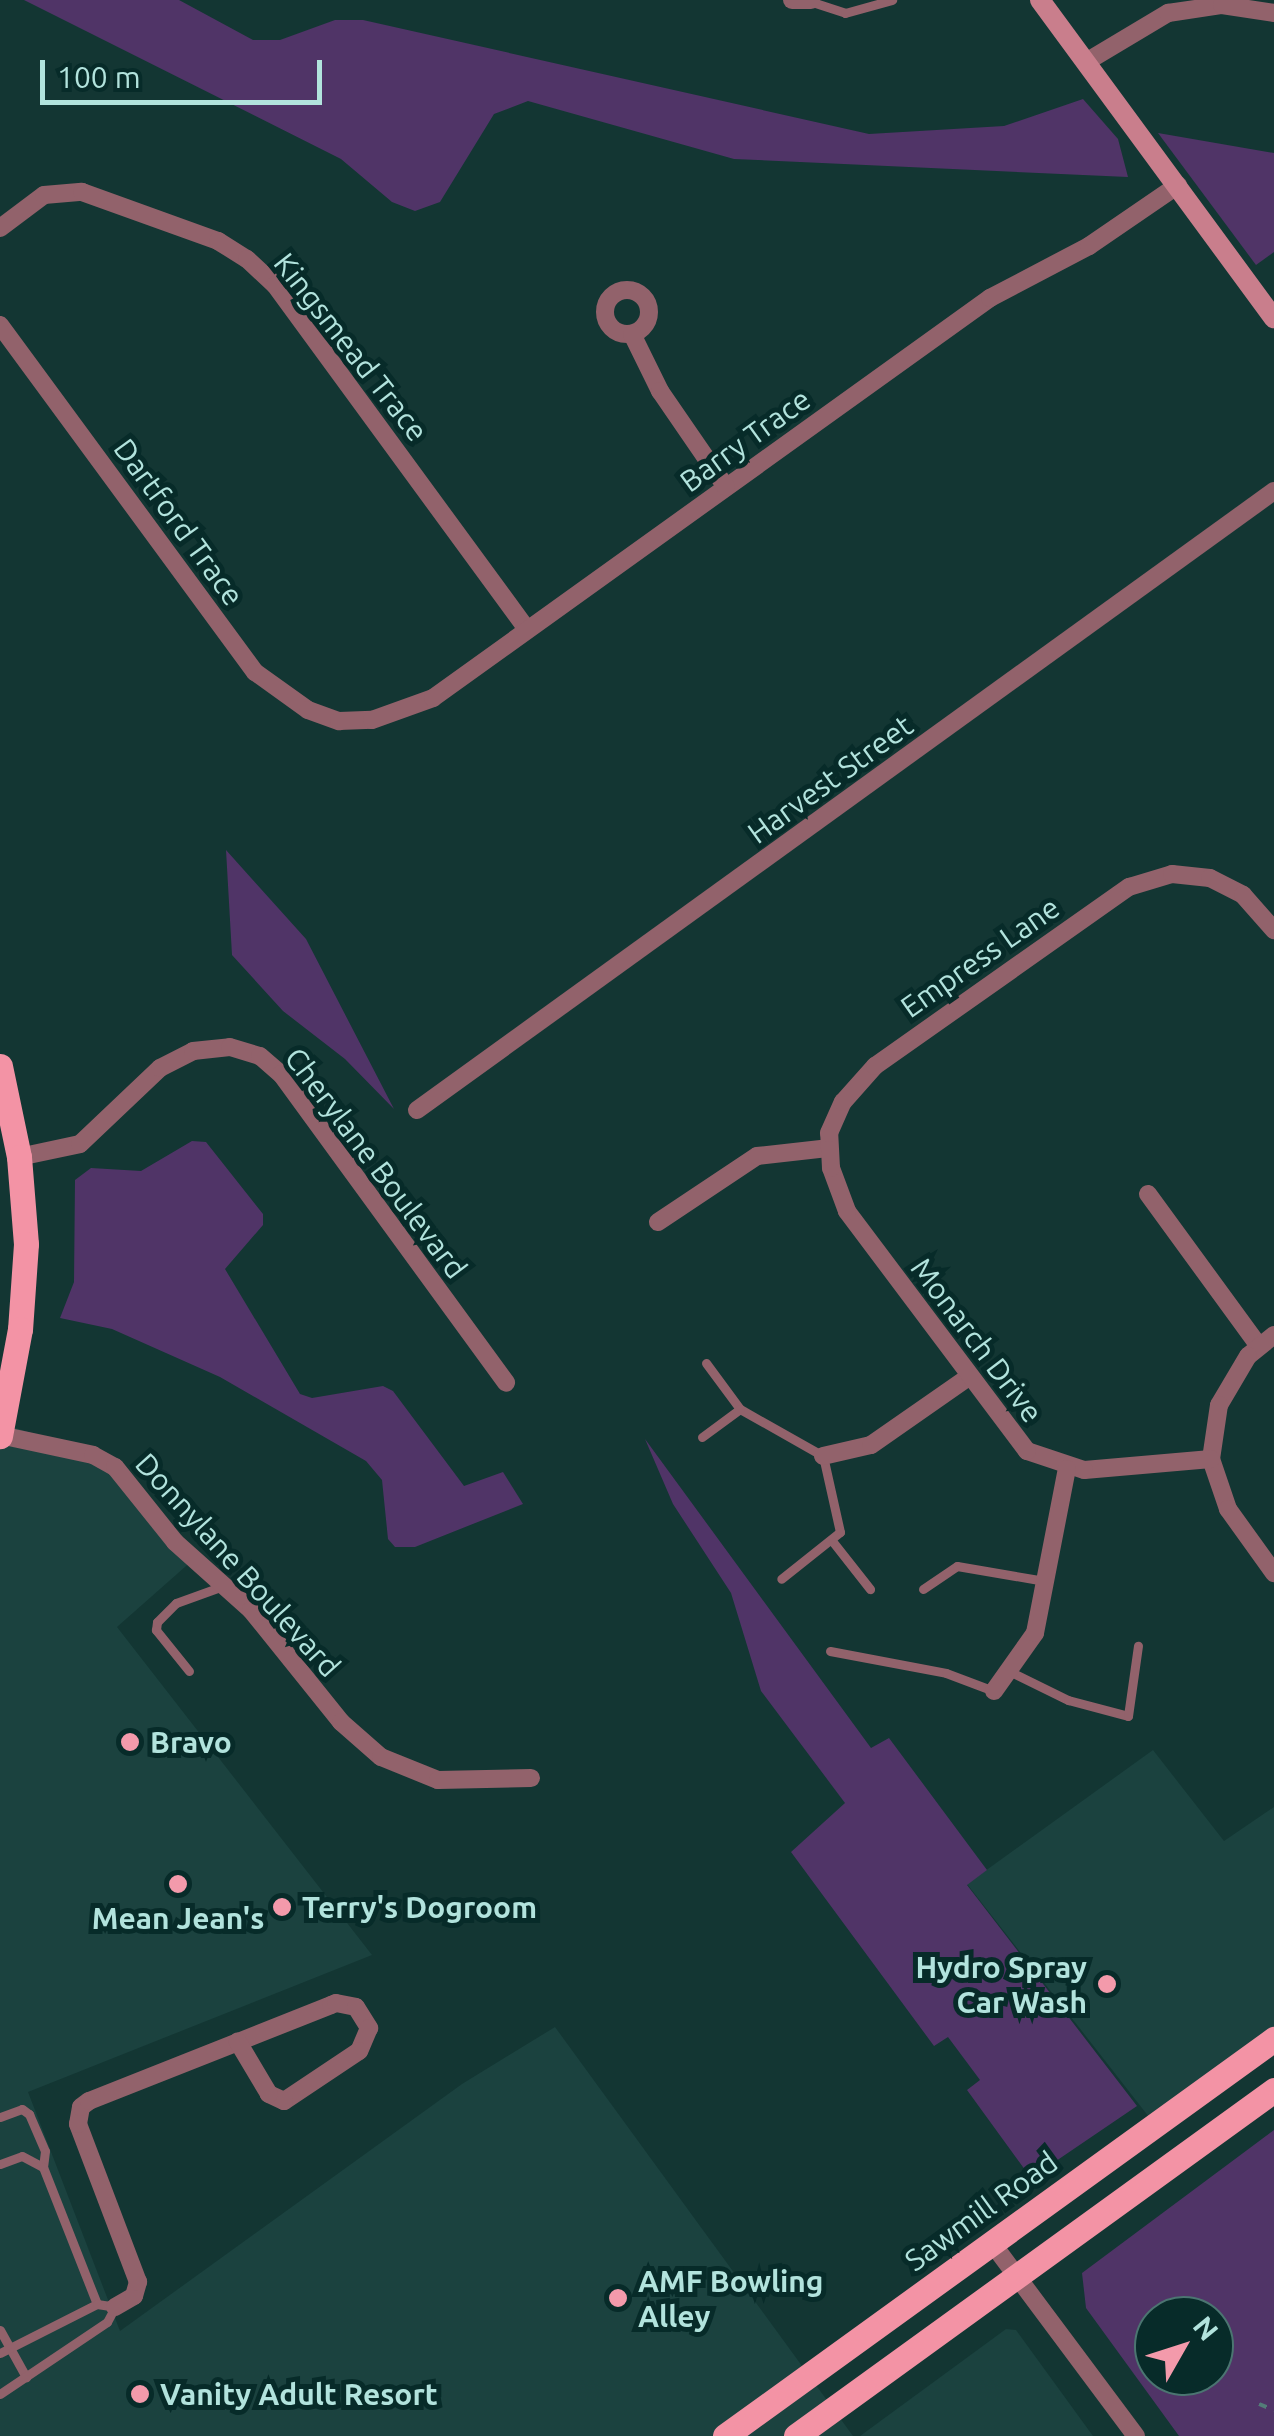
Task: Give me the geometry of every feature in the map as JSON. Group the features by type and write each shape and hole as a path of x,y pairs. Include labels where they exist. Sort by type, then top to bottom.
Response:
{"main road":[{"path":"1040,0 1274,318"},
{"path":"0,1066 20,1158 24,1286 0,1435"},
{"name":"Sawmill Road","path":"725,2436 1274,2039"},
{"path":"796,2436 1274,2090"}],"street":[{"path":"792,0 810,0"},
{"path":"1086,62 1168,13 1222,5 1274,13"},
{"name":"Barry Trace","path":"339,721 372,720 433,698 990,298 1089,246 1178,185"},
{"name":"Kingsmead Trace","path":"3,218 44,195 82,192 218,242 262,271 528,629"},
{"name":"Dartford Trace","path":"0,325 255,672 279,694 339,721"},
{"path":"632,334 660,391 726,487"},
{"name":"Harvest Street","path":"417,1110 1274,491"},
{"name":"Empress Lane","path":"828,1148 835,1116 866,1074 1129,887 1172,874 1210,878 1243,895 1274,930"},
{"name":"Cherylane Boulevard","path":"20,1158 80,1144 160,1068 193,1051 230,1047 260,1056 281,1074 506,1383"},
{"path":"658,1222 757,1156 828,1148"},
{"name":"Monarch Drive","path":"828,1148 847,1211 967,1378 1027,1451 1067,1469"},
{"path":"1148,1194 1266,1340 1219,1405 1211,1459 1228,1508 1274,1573"},
{"path":"824,1456 871,1445 967,1378"},
{"name":"Donnylane Boulevard","path":"0,1435 110,1464 176,1542 251,1610 352,1734 381,1758 449,1782 532,1778"},
{"path":"994,1691 1035,1634 1067,1469 1211,1459"},
{"path":"106,2306 132,2298 138,2284 78,2124 80,2109 238,2042 340,2002 360,2010 369,2028 359,2051 284,2100 269,2094 238,2042"},
{"path":"992,2243 1136,2436"}],"lane":[{"path":"810,0 845,14 892,0"},
{"path":"706,1363 740,1409 824,1456 838,1501 840,1532 781,1579"},
{"path":"702,1438 740,1409"},
{"path":"832,1542 870,1589"},
{"path":"923,1588 956,1566 1048,1582"},
{"path":"188,1671 156,1630 158,1622 176,1603 224,1586"},
{"path":"1011,1672 1068,1700 1128,1716 1138,1646"},
{"path":"830,1651 946,1673 994,1691"},
{"path":"0,2118 22,2109 28,2114 44,2151 43,2167 106,2306 107,2322 0,2394"},
{"path":"0,2164 22,2156 43,2167"},
{"path":"5,2352 106,2306"},
{"path":"0,2330 5,2352 26,2376"}],"path":[{"path":"1259,2404 1274,2410"}],"shaded area":[{"path":"24,0 179,0 253,40 280,40 335,20 363,20 869,134 1004,126 1083,99 1118,139 1128,177 734,159 528,101 494,114 440,202 415,211 392,202 341,159"},
{"path":"1158,133 1274,153 1274,252 1256,265"},
{"path":"226,850 306,939 394,1109 345,1059 283,1011 232,955"},
{"path":"192,1141 206,1142 263,1214 263,1225 225,1269 300,1394 312,1398 383,1386 393,1391 464,1486 503,1472 523,1504 415,1547 395,1547 388,1539 382,1480 366,1461 220,1377 112,1329 60,1318 74,1282 75,1180 91,1168 141,1171"},
{"path":"0,1423 101,1455 194,1559 117,1627 372,1955 28,2092 120,2331 462,2084 555,2027 853,2436 0,2436"},
{"path":"645,1439 871,1748 889,1738 987,1870 967,1885 1137,2106 1031,2178 967,2090 980,2080 948,2037 934,2046 791,1852 845,1803 761,1691 731,1593 673,1504"},
{"path":"1153,1750 1224,1841 1274,1807 1274,2027 1149,2117 967,1884"},
{"path":"1274,2130 1274,2436 1179,2436 1150,2396 1234,2396 1234,2296 1134,2296 1134,2374 1086,2308 1082,2273"},
{"path":"1006,2329 1016,2330 1093,2436 860,2436"}],"place":[{"name":"Bravo","path":"130,1742"},
{"name":"Mean Jean's","path":"178,1884"},
{"name":"Terry's Dogroom","path":"282,1907"},
{"name":"Hydro Spray Car Wash","path":"1107,1984"},
{"name":"AMF Bowling Alley","path":"618,2298"},
{"name":"Vanity Adult Resort","path":"140,2394"}]}
